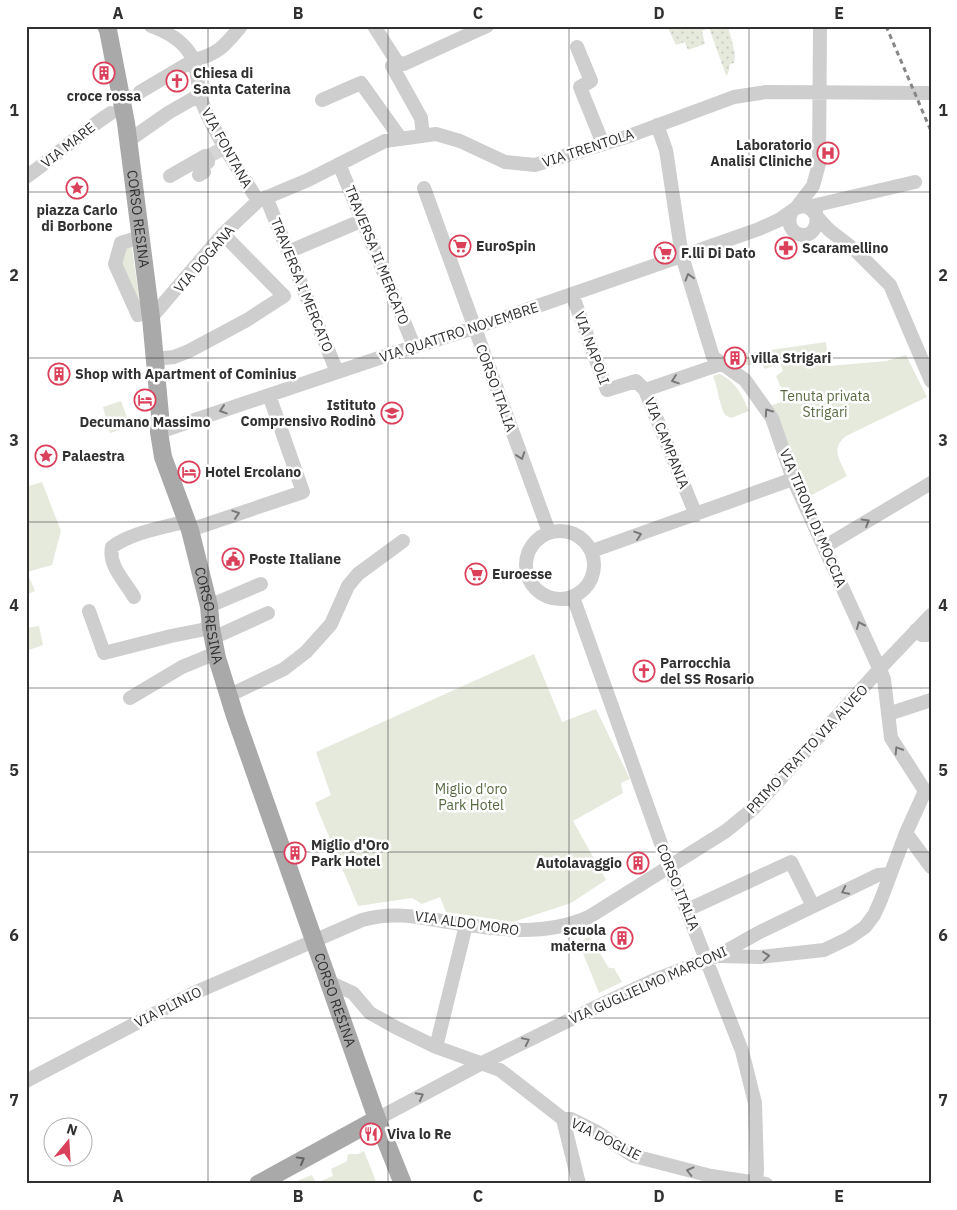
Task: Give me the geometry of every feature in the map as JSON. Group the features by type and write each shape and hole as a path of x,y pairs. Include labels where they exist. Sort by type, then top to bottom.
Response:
{"main road":[{"name":"CORSO RESINA","path":"106,26 126,123 151,315 160,415 159,432 163,456 188,525 209,606 213,640 228,696 313,941 377,1119 403,1184"},
{"path":"258,1184 377,1119"}],"street":[{"name":"VIA FONTANA","path":"151,26 164,31 183,44 194,60 215,153 262,199"},
{"path":"140,92 194,60 221,49 241,26"},
{"path":"374,26 398,62 404,64 487,26"},
{"name":"VIA QUATTRO NOVEMBRE","path":"159,432 414,346 474,328 759,229 805,211 819,164 820,26"},
{"path":"577,47 591,81 580,88 603,144"},
{"path":"398,62 392,66 421,118 423,136"},
{"path":"322,100 361,84 401,139"},
{"name":"VIA TRENTOLA","path":"262,199 385,141 436,134 460,141 506,162 535,165 603,144 734,97 766,92 931,93"},
{"path":"128,141 168,113 201,94"},
{"name":"VIA MARE","path":"26,177 51,160 91,126 111,113"},
{"name":"VIA TIRONI DI MOCCIA","path":"657,125 666,150 682,256 713,357 744,380 772,418 793,479 884,679 890,738 928,791"},
{"path":"199,175 204,172 201,167 215,153"},
{"path":"170,176 205,156 215,153"},
{"name":"TRAVERSA II MERCATO","path":"339,164 414,346"},
{"path":"792,231 789,224 805,211 915,182"},
{"name":"CORSO ITALIA","path":"424,188 549,532"},
{"name":"VIA DOGANA","path":"151,315 223,234 262,199"},
{"name":"TRAVERSA I MERCATO","path":"262,199 288,252 337,372"},
{"path":"805,211 816,228 810,234"},
{"path":"805,211 855,250 890,285 931,381"},
{"path":"288,252 363,220"},
{"name":"VIA QUATTRO NOVEMBRE","path":"759,229 792,231 798,234 810,234 844,242"},
{"path":"154,359 174,357 189,351 246,320 284,296 223,234"},
{"path":"140,237 121,243 115,264 138,315 151,315"},
{"name":"VIA NAPOLI","path":"572,294 607,390 636,381 645,390"},
{"name":"VIA CAMPANIA","path":"696,515 645,390 721,364"},
{"path":"134,597 124,580 115,570 110,555 112,547 118,542 142,534 188,525 303,492 269,395"},
{"path":"592,551 793,479"},
{"path":"824,547 931,483"},
{"path":"563,531 576,534 586,541 592,551 595,563 593,577 585,590 574,598 565,600 548,598 540,594 530,583 526,566 529,550 537,540 549,532 563,531"},
{"path":"228,696 284,669 306,652 331,624 348,586 358,574 403,541"},
{"path":"209,606 261,584"},
{"name":"CORSO ITALIA","path":"574,598 669,865 687,910 712,958 742,1051 755,1103 757,1170 761,1183"},
{"path":"89,611 104,653 171,636 213,640"},
{"path":"130,698 182,667 213,640 268,613"},
{"name":"PRIMO TRATTO VIA ALVEO","path":"669,865 726,831 754,808 931,615"},
{"path":"916,630 922,635 931,635"},
{"path":"888,714 931,700"},
{"path":"712,958 760,957 824,950 849,938 865,927 874,915 906,833 928,791"},
{"path":"906,833 931,867"},
{"path":"687,910 791,862 813,906"},
{"name":"VIA ALDO MORO","path":"313,941 376,916 410,916 466,925 525,931 553,929 573,924 589,917 669,865"},
{"name":"VIA GUGLIELMO MARCONI","path":"377,1119 482,1063 654,980 712,958 758,933 878,875 890,874"},
{"path":"436,1047 466,925"},
{"name":"VIA PLINIO","path":"26,1081 194,993 313,941"},
{"name":"VIA DOGLIE","path":"329,982 353,993 370,1013 436,1047 500,1070 563,1119 571,1119 595,1131 634,1156 711,1176 761,1183"},
{"path":"563,1119 579,1184"}],"green space":[{"path":"667,26 728,26 735,53 734,63 730,64 728,74 726,75 709,28 702,31 705,44 688,50 685,42 676,45"},
{"path":"131,242 140,303 121,272 121,256"},
{"name":"Tenuta privata Strigari","path":"826,342 829,366 886,361 906,355 927,397 846,436 838,445 837,450 839,460 847,476 810,496 770,406 786,400 776,376 783,371 780,363 765,369 760,362 746,365 743,354"},
{"name":"villa Strigari","path":"720,374 735,385 749,411 731,418 725,415 713,376"},
{"path":"121,401 128,420 125,421 126,428 110,433 103,407"},
{"path":"42,482 61,531 52,565 27,572 35,591 26,595 26,487"},
{"path":"39,626 43,645 26,651 26,628"},
{"name":"Miglio d'oro Park Hotel","path":"534,654 562,722 596,709 630,779 621,783 623,793 573,821 606,880 571,903 513,922 446,912 440,897 422,904 412,898 358,906 315,803 331,795 316,752"},
{"path":"589,936 609,968 614,968 622,982 599,993 579,943"},
{"path":"364,1151 377,1184 289,1184 312,1175 316,1183 333,1176 331,1169 347,1161 348,1154 358,1154"}],"tunnel":[{"path":"209,156 220,150"}],"railway":[{"path":"886,26 931,131"}],"place":[{"name":"croce rossa","path":"104,73"},
{"name":"Chiesa di Santa Caterina","path":"177,81"},
{"name":"Laboratorio Analisi Cliniche","path":"828,153"},
{"name":"piazza Carlo di Borbone","path":"77,188"},
{"name":"EuroSpin","path":"460,246"},
{"name":"Scaramellino","path":"786,248"},
{"name":"F.lli Di Dato","path":"665,253"},
{"name":"villa Strigari","path":"735,358"},
{"name":"Shop with Apartment of Cominius","path":"59,374"},
{"name":"Decumano Massimo","path":"145,400"},
{"name":"Istituto Comprensivo Rodinò","path":"392,413"},
{"name":"Palaestra","path":"46,456"},
{"name":"Hotel Ercolano","path":"189,472"},
{"name":"Poste Italiane","path":"233,559"},
{"name":"Euroesse","path":"476,574"},
{"name":"Parrocchia del SS Rosario","path":"644,671"},
{"name":"Miglio d'Oro Park Hotel","path":"295,853"},
{"name":"Autolavaggio","path":"638,863"},
{"name":"scuola materna","path":"622,938"},
{"name":"Viva lo Re","path":"371,1134"}]}
